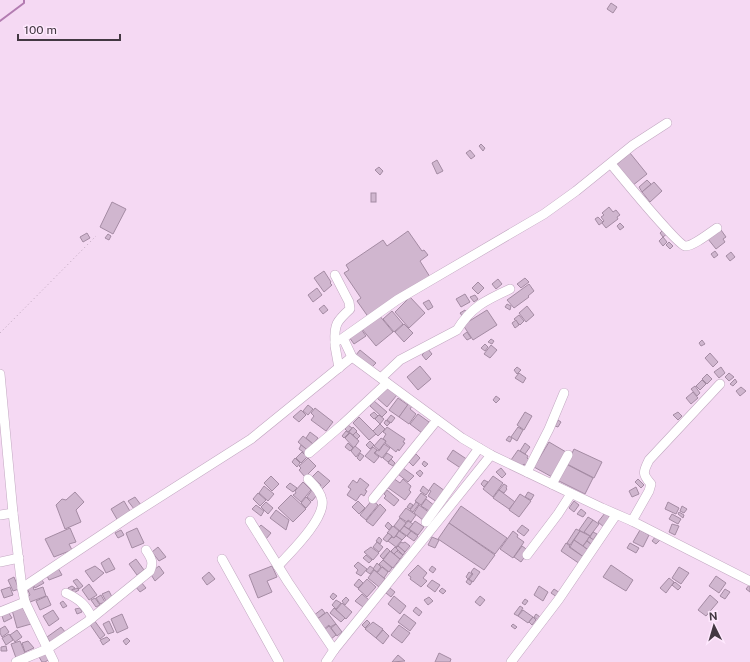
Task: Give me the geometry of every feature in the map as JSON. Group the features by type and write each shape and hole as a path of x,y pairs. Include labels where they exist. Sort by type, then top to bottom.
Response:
{"street":[{"path":"339,340 397,300 544,214 611,164 633,145 667,123"},
{"path":"611,164 659,220 684,246 691,245 717,228"},
{"path":"335,275 349,302 350,308 340,318 334,330 339,340 352,357 384,381 437,420 491,455 571,494 632,521 750,581"},
{"path":"309,453 344,424 384,381 400,360 457,330 462,321 479,304 510,289"},
{"path":"339,340 339,368"},
{"path":"22,588 130,516 251,439 352,357"},
{"path":"0,374 1,403 22,588 25,602 54,662"},
{"path":"632,521 650,491 651,484 645,477 644,471 649,460 720,384"},
{"path":"527,472 549,429 564,393"},
{"path":"373,499 437,420"},
{"path":"426,522 479,448"},
{"path":"326,662 334,650 491,455"},
{"path":"552,484 568,455"},
{"path":"278,566 304,537 321,513 322,500 315,486 308,479"},
{"path":"0,485 10,484"},
{"path":"527,555 571,494"},
{"path":"0,515 13,513"},
{"path":"511,662 559,599 616,515"},
{"path":"250,522 334,650"},
{"path":"16,662 47,649 92,618 150,571 152,561 146,550"},
{"path":"0,562 18,558"},
{"path":"222,558 279,662"},
{"path":"66,593 77,598 84,604 92,618"},
{"path":"0,612 25,602"}],"path":[{"path":"0,333 96,236"}],"building":[{"path":"611,3 617,7 613,13 607,9"},
{"path":"481,144 485,148 483,151 479,146"},
{"path":"470,150 475,156 471,159 466,153"},
{"path":"630,153 647,174 632,186 616,165"},
{"path":"437,160 443,171 437,174 432,163"},
{"path":"379,167 383,171 380,175 375,170"},
{"path":"647,180 651,184 642,192 639,187"},
{"path":"654,182 662,191 650,202 642,192"},
{"path":"371,193 376,193 376,202 371,202"},
{"path":"112,202 126,209 113,234 100,227"},
{"path":"609,207 613,212 616,210 620,215 617,217 618,219 606,228 602,223 604,221 601,217 604,215 602,213"},
{"path":"598,217 603,222 599,225 595,219"},
{"path":"620,223 624,227 620,230 617,226"},
{"path":"664,229 668,233 663,237 660,233"},
{"path":"721,230 726,237 723,239 725,242 716,249 708,239"},
{"path":"408,231 422,251 424,250 428,255 420,261 430,277 369,318 357,301 361,298 344,273 349,270 346,265 383,240 387,246"},
{"path":"87,233 90,238 83,242 80,237"},
{"path":"108,234 111,236 109,240 105,238"},
{"path":"663,237 667,242 663,246 659,241"},
{"path":"669,242 673,246 670,249 666,245"},
{"path":"715,251 718,255 714,258 711,254"},
{"path":"731,252 735,257 730,261 726,256"},
{"path":"324,271 332,285 324,292 314,278"},
{"path":"525,278 529,282 521,288 517,284"},
{"path":"498,279 502,284 496,289 492,284"},
{"path":"478,282 484,288 478,294 472,288"},
{"path":"529,284 534,291 528,296 529,297 514,308 507,300"},
{"path":"317,288 322,295 313,302 308,295"},
{"path":"465,294 470,302 461,307 456,299"},
{"path":"475,295 478,299 474,302 470,297"},
{"path":"410,297 425,313 409,328 395,312"},
{"path":"429,300 433,307 428,310 423,303"},
{"path":"507,304 511,306 510,310 505,307"},
{"path":"324,305 328,310 323,314 319,309"},
{"path":"527,306 534,315 526,322 519,313"},
{"path":"465,310 468,315 463,317 460,313"},
{"path":"487,310 497,325 473,340 463,325"},
{"path":"392,311 403,324 394,332 383,319"},
{"path":"379,315 393,332 376,346 362,329"},
{"path":"519,315 524,321 520,325 514,319"},
{"path":"516,320 519,325 515,328 512,323"},
{"path":"404,324 413,333 404,342 395,332"},
{"path":"361,329 366,336 354,344 349,337"},
{"path":"467,332 471,338 467,340 463,335"},
{"path":"491,339 494,341 492,344 488,342"},
{"path":"702,340 705,344 701,346 699,343"},
{"path":"485,344 488,347 485,351 481,348"},
{"path":"491,345 497,350 490,358 484,354"},
{"path":"428,349 432,354 426,360 422,355"},
{"path":"360,350 376,363 372,367 356,355"},
{"path":"710,353 718,362 713,367 705,358"},
{"path":"420,366 431,379 418,390 407,377"},
{"path":"517,367 521,370 517,374 514,370"},
{"path":"721,367 725,373 719,378 714,372"},
{"path":"519,373 526,378 523,383 515,378"},
{"path":"729,373 734,377 729,381 725,377"},
{"path":"707,374 712,379 707,384 702,379"},
{"path":"735,379 737,382 733,386 730,384"},
{"path":"702,380 706,384 700,390 696,386"},
{"path":"386,386 397,395 387,407 377,398"},
{"path":"695,386 700,393 697,396 691,389"},
{"path":"741,387 746,391 740,396 736,391"},
{"path":"693,392 698,398 691,404 686,398"},
{"path":"496,396 500,399 496,403 493,400"},
{"path":"398,398 408,405 399,417 389,410"},
{"path":"374,401 387,412 382,417 370,406"},
{"path":"409,403 412,406 410,409 416,414 409,424 399,417"},
{"path":"308,405 313,409 308,415 303,411"},
{"path":"315,408 333,422 326,431 311,420 314,416 311,413"},
{"path":"301,410 306,415 299,422 293,417"},
{"path":"374,412 378,416 374,419 370,415"},
{"path":"525,412 532,416 524,430 517,425"},
{"path":"678,412 682,416 678,420 673,415"},
{"path":"418,414 429,422 422,433 410,424"},
{"path":"379,415 384,419 380,424 375,419"},
{"path":"391,415 395,418 391,423 387,420"},
{"path":"359,417 376,434 369,440 353,423"},
{"path":"386,420 390,423 387,426 384,423"},
{"path":"558,420 561,422 558,427 555,426"},
{"path":"380,424 385,429 378,436 373,431"},
{"path":"348,425 352,428 348,432 345,429"},
{"path":"353,427 357,431 353,435 349,432"},
{"path":"387,427 405,439 403,442 405,443 399,451 398,449 396,452 385,443 386,441 383,439 386,434 383,432"},
{"path":"518,427 523,430 517,441 511,437"},
{"path":"346,431 349,433 344,438 342,436"},
{"path":"310,432 318,438 313,444 306,438"},
{"path":"356,432 360,436 357,439 353,435"},
{"path":"350,433 359,441 354,448 345,438"},
{"path":"303,436 313,444 308,451 298,442"},
{"path":"509,436 512,438 510,442 506,440"},
{"path":"381,438 386,441 379,450 374,446"},
{"path":"370,441 374,445 370,449 366,445"},
{"path":"549,442 566,452 552,477 534,467"},
{"path":"348,443 353,448 350,451 345,447"},
{"path":"525,443 530,447 525,454 520,451"},
{"path":"384,444 390,448 382,458 375,453 377,450 379,451"},
{"path":"301,445 309,451 306,454 299,449"},
{"path":"355,446 361,451 356,457 351,451"},
{"path":"373,447 377,450 374,453 379,457 374,463 365,456"},
{"path":"574,449 602,462 594,478 567,464"},
{"path":"453,450 468,460 462,469 447,459"},
{"path":"518,450 528,456 527,458 530,461 527,466 524,464 522,466 511,460"},
{"path":"302,452 307,457 301,463 296,458"},
{"path":"360,453 364,456 360,461 357,458"},
{"path":"387,453 393,457 388,462 383,458"},
{"path":"416,454 420,458 413,466 409,462"},
{"path":"295,458 300,463 297,467 292,462"},
{"path":"308,458 316,466 305,477 299,470 301,468 299,466"},
{"path":"391,459 395,463 393,466 388,463"},
{"path":"424,461 428,464 425,467 422,464"},
{"path":"566,464 593,478 585,494 557,480"},
{"path":"403,468 414,476 408,482 398,474"},
{"path":"501,468 506,474 502,478 496,472"},
{"path":"420,470 423,473 420,477 416,473"},
{"path":"318,471 330,481 322,489 320,487 321,485 312,477"},
{"path":"271,476 279,484 272,491 264,483"},
{"path":"493,476 503,483 493,497 483,489"},
{"path":"360,478 369,485 365,490 367,491 364,496 361,494 356,501 347,495 351,489 348,487 353,480 357,483"},
{"path":"393,478 400,483 403,479 411,486 409,490 411,492 405,500 387,487"},
{"path":"638,479 644,485 641,488 635,482"},
{"path":"484,480 488,482 484,487 481,484"},
{"path":"303,482 311,490 301,502 293,495"},
{"path":"290,483 297,488 293,492 286,487"},
{"path":"434,483 445,491 437,502 428,496 431,491 429,490"},
{"path":"504,484 507,486 507,489 504,493 499,490"},
{"path":"264,486 274,494 268,501 259,493"},
{"path":"423,486 429,491 426,495 420,491"},
{"path":"636,487 639,494 632,497 629,491"},
{"path":"312,490 317,495 312,501 307,497"},
{"path":"387,490 399,500 394,506 384,498 386,496 384,494"},
{"path":"499,490 515,502 509,509 493,498"},
{"path":"75,492 84,502 76,510 81,522 65,529 56,505 62,499 66,500"},
{"path":"528,492 534,495 531,500 525,497"},
{"path":"258,493 266,500 260,506 253,499"},
{"path":"421,493 427,497 421,505 415,501"},
{"path":"520,494 531,501 519,517 509,510"},
{"path":"291,495 306,509 293,522 278,508"},
{"path":"135,497 141,505 134,509 128,501"},
{"path":"306,497 311,502 306,508 301,503"},
{"path":"426,499 435,506 431,512 421,506"},
{"path":"372,500 378,505 366,520 360,515"},
{"path":"124,501 131,513 118,521 111,509"},
{"path":"358,501 365,508 359,514 352,507"},
{"path":"574,501 579,505 574,512 569,508"},
{"path":"266,502 273,508 268,514 261,507"},
{"path":"416,502 419,504 413,512 410,510"},
{"path":"668,502 679,508 676,514 665,509"},
{"path":"410,503 413,505 410,509 407,507"},
{"path":"380,504 386,510 373,526 366,521"},
{"path":"256,505 264,511 261,516 252,509"},
{"path":"419,505 430,513 424,521 414,513"},
{"path":"461,506 507,538 495,554 449,523"},
{"path":"682,506 687,509 684,513 680,511"},
{"path":"406,508 416,515 411,522 408,520 407,522 399,517"},
{"path":"581,509 586,513 583,517 577,514"},
{"path":"276,510 289,520 286,530 270,518"},
{"path":"679,512 684,515 683,518 678,514"},
{"path":"605,513 612,519 605,528 598,522"},
{"path":"672,514 681,519 678,524 669,519"},
{"path":"588,517 593,520 584,533 579,530"},
{"path":"400,518 406,523 400,531 394,526"},
{"path":"593,520 599,524 590,536 584,532"},
{"path":"408,521 413,524 409,529 404,526"},
{"path":"415,521 424,527 418,535 409,529"},
{"path":"388,522 392,526 389,530 385,526"},
{"path":"449,523 495,555 484,570 438,539"},
{"path":"672,524 679,526 675,535 669,532"},
{"path":"261,525 271,533 266,539 256,530"},
{"path":"522,525 529,530 524,536 517,531"},
{"path":"393,526 399,531 394,538 387,533"},
{"path":"404,526 411,531 407,536 400,531"},
{"path":"70,528 76,542 69,544 72,550 54,557 45,539"},
{"path":"137,528 144,543 132,548 126,533"},
{"path":"576,529 580,531 570,545 567,543"},
{"path":"121,530 124,535 118,538 115,533"},
{"path":"640,530 649,535 643,547 633,542"},
{"path":"399,531 406,536 402,540 396,536"},
{"path":"411,531 418,536 414,541 407,536"},
{"path":"513,531 518,535 517,537 524,542 513,558 500,549"},
{"path":"580,531 590,536 583,546 574,540"},
{"path":"593,532 597,534 593,540 590,537"},
{"path":"388,533 392,536 387,542 383,539"},
{"path":"396,536 402,540 396,547 388,541 392,537 394,538"},
{"path":"656,536 660,540 656,544 652,541"},
{"path":"379,537 382,540 380,544 376,541"},
{"path":"432,537 439,540 435,548 428,545"},
{"path":"589,537 594,540 591,544 587,541"},
{"path":"574,540 590,551 585,558 570,547"},
{"path":"587,541 593,546 590,551 583,546"},
{"path":"377,542 383,547 379,552 373,547"},
{"path":"401,542 405,542 410,546 405,552 398,546"},
{"path":"566,543 570,546 569,547 585,558 580,564 561,551"},
{"path":"630,543 639,548 636,553 627,548"},
{"path":"398,546 405,552 403,555 396,548"},
{"path":"522,546 529,551 521,562 514,557"},
{"path":"158,547 166,557 159,561 152,552"},
{"path":"371,547 379,553 373,560 364,552"},
{"path":"395,547 398,550 394,554 391,551"},
{"path":"387,548 390,551 383,559 380,556"},
{"path":"390,551 400,559 393,568 383,560"},
{"path":"397,551 403,555 400,559 394,554"},
{"path":"366,555 372,560 369,563 363,558"},
{"path":"109,558 115,569 106,573 101,563"},
{"path":"136,559 144,570 137,575 129,564"},
{"path":"383,560 392,568 389,572 379,564"},
{"path":"358,562 367,569 361,576 356,573 358,570 354,566"},
{"path":"377,563 381,567 377,572 373,569"},
{"path":"418,565 427,573 423,578 427,581 421,587 410,579 411,577 408,575"},
{"path":"611,565 633,580 626,591 603,577"},
{"path":"95,566 104,573 93,582 85,571"},
{"path":"159,566 164,573 155,581 150,573"},
{"path":"272,566 277,577 267,581 272,592 258,598 249,575"},
{"path":"370,566 374,569 370,574 366,571"},
{"path":"432,566 436,569 433,573 429,570"},
{"path":"382,567 388,572 384,578 377,573"},
{"path":"679,567 689,573 681,584 672,578"},
{"path":"58,568 62,575 49,580 47,576"},
{"path":"474,568 480,572 473,582 469,579 473,574 471,572"},
{"path":"374,570 385,579 379,587 368,578"},
{"path":"209,572 215,579 207,585 202,578"},
{"path":"469,572 472,574 468,579 466,577"},
{"path":"716,576 726,583 719,593 709,586"},
{"path":"14,577 19,589 13,591 8,580"},
{"path":"669,578 674,582 666,593 660,588"},
{"path":"41,579 44,583 35,588 33,584"},
{"path":"77,579 83,586 79,589 73,581"},
{"path":"359,579 363,583 358,588 354,585"},
{"path":"367,579 376,587 367,597 358,589"},
{"path":"468,579 472,582 470,585 466,582"},
{"path":"432,580 440,585 435,592 427,586"},
{"path":"141,582 146,588 140,592 135,586"},
{"path":"675,582 681,587 678,590 672,585"},
{"path":"89,584 97,595 89,600 82,590"},
{"path":"750,584 750,592 746,589"},
{"path":"33,586 34,590 43,587 46,596 30,602 28,597 30,595 27,588"},
{"path":"72,586 75,588 70,591 68,588"},
{"path":"539,586 548,592 543,601 534,595"},
{"path":"10,587 13,595 4,598 1,590"},
{"path":"77,588 79,590 72,594 71,591"},
{"path":"390,588 395,592 391,597 386,593"},
{"path":"442,588 446,591 443,594 439,591"},
{"path":"554,589 560,593 557,597 551,593"},
{"path":"725,589 730,592 725,599 720,596"},
{"path":"109,591 112,597 106,601 102,594"},
{"path":"333,593 337,596 333,600 330,597"},
{"path":"362,594 369,600 363,607 355,601"},
{"path":"101,595 105,602 100,604 96,598"},
{"path":"710,595 718,602 706,616 698,610"},
{"path":"47,596 51,605 40,610 36,601"},
{"path":"394,596 406,606 400,614 388,604"},
{"path":"480,596 485,600 480,606 475,602"},
{"path":"346,597 349,600 345,605 342,601"},
{"path":"429,597 433,601 428,605 424,600"},
{"path":"95,598 100,605 96,607 91,600"},
{"path":"525,599 528,601 525,605 522,603"},
{"path":"336,600 341,603 336,609 332,605"},
{"path":"63,601 67,606 63,608 60,603"},
{"path":"342,603 352,612 346,619 336,610"},
{"path":"22,606 31,624 17,628 12,610"},
{"path":"520,606 523,608 518,616 514,614"},
{"path":"416,607 422,612 419,616 413,611"},
{"path":"80,608 82,612 77,614 75,609"},
{"path":"334,608 345,618 341,622 330,613"},
{"path":"322,609 325,613 316,620 313,616"},
{"path":"7,610 12,618 4,622 1,613"},
{"path":"53,610 59,619 49,626 43,616"},
{"path":"523,610 533,617 528,623 518,616"},
{"path":"327,612 336,624 330,627 329,625 323,630 316,620"},
{"path":"122,614 128,628 117,633 111,619"},
{"path":"404,614 416,623 410,631 398,622"},
{"path":"536,614 540,617 538,620 534,617"},
{"path":"533,617 536,620 532,625 529,622"},
{"path":"94,620 105,635 100,639 89,623"},
{"path":"367,620 370,623 365,628 362,625"},
{"path":"109,621 114,632 108,634 103,624"},
{"path":"373,622 383,629 376,638 365,629"},
{"path":"336,624 342,632 337,636 331,628"},
{"path":"513,624 517,627 515,629 511,626"},
{"path":"399,625 410,633 402,643 391,635"},
{"path":"5,626 9,632 2,637 0,629"},
{"path":"329,626 336,635 330,640 323,631"},
{"path":"61,627 66,633 50,642 47,637"},
{"path":"17,630 22,637 15,642 10,635"},
{"path":"383,630 389,636 383,644 376,638"},
{"path":"9,634 13,640 6,645 2,638"},
{"path":"107,637 110,640 103,645 100,640"},
{"path":"127,638 130,641 126,645 123,641"},
{"path":"20,641 25,653 16,658 11,644"},
{"path":"28,641 34,648 25,652 22,643"},
{"path":"6,646 7,651 1,651 1,647"},
{"path":"46,653 50,659 42,662 39,657"},
{"path":"439,653 451,659 450,662 435,662"},
{"path":"398,655 405,661 392,662"}],"waterway":[{"path":"0,21 24,3 24,0"}]}
